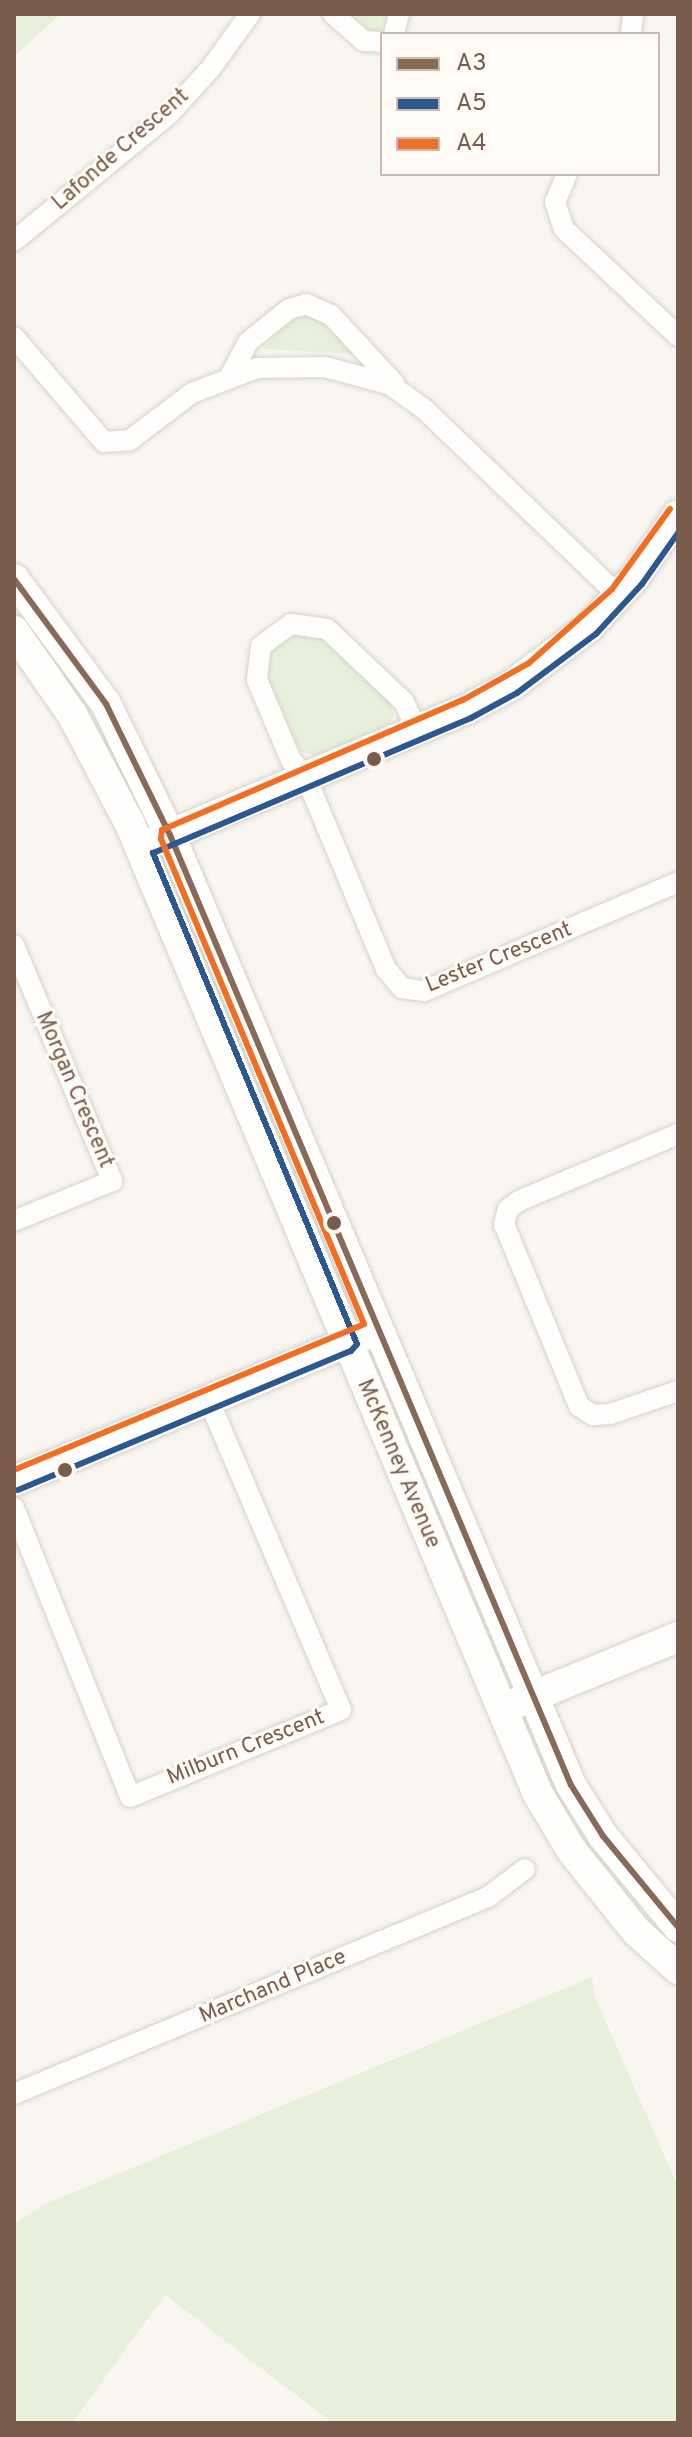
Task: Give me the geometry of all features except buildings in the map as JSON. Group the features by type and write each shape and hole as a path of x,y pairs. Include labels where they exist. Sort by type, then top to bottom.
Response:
{"main road":[{"path":"140,848 490,698 535,671 619,596 678,515"},
{"name":"McKenney Avenue","path":"14,579 106,704 170,835 571,1785 603,1836 678,1927"},
{"name":"McKenney Avenue","path":"14,631 72,714 140,848 538,1794 572,1851 636,1931 678,1969"},
{"path":"14,1481 377,1329"},
{"path":"501,1708 678,1637"}],"street":[{"name":"Lafonde Crescent","path":"14,241 169,114 250,14"},
{"path":"333,14 364,41 380,42"},
{"path":"566,176 555,202 564,229 678,336"},
{"path":"230,376 248,342 289,309 313,305 331,315 402,392 619,596"},
{"path":"14,337 104,442 136,436 192,393 230,376 272,366 314,366 364,374 402,392"},
{"name":"Lester Crescent","path":"417,730 404,702 334,634 311,623 282,627 261,646 256,672 291,760 306,777 386,969 395,983 409,990 424,991 678,882"},
{"name":"Morgan Crescent","path":"14,945 19,968 112,1181 14,1221"},
{"path":"678,1134 519,1201 508,1209 504,1224 579,1406 593,1415 610,1414 678,1391"},
{"name":"Milburn Crescent","path":"14,1508 130,1797 341,1710 209,1401"},
{"name":"Marchand Place","path":"14,2094 488,1897 525,1869"}],"green space":[{"path":"14,14 61,14 14,56"},
{"path":"349,14 387,14 388,19 381,30 371,31"},
{"path":"316,316 354,354 262,349 292,317"},
{"path":"295,632 320,636 390,701 394,717 389,725 319,756 300,752 267,674 270,647"},
{"path":"592,1977 594,1995 678,2187 678,2423 333,2423 165,2295 72,2423 14,2423 14,2224 43,2205"}],"transit line":[{"name":"A4","path":"14,1470 364,1324 161,839 162,830 463,700 529,663 612,589 670,509"},
{"name":"A5","path":"18,1490 351,1351 357,1344 153,853 471,718 517,693 596,634 642,584 678,533"},
{"name":"A3","path":"14,579 106,704 170,835 571,1785 603,1836 678,1927"}]}
